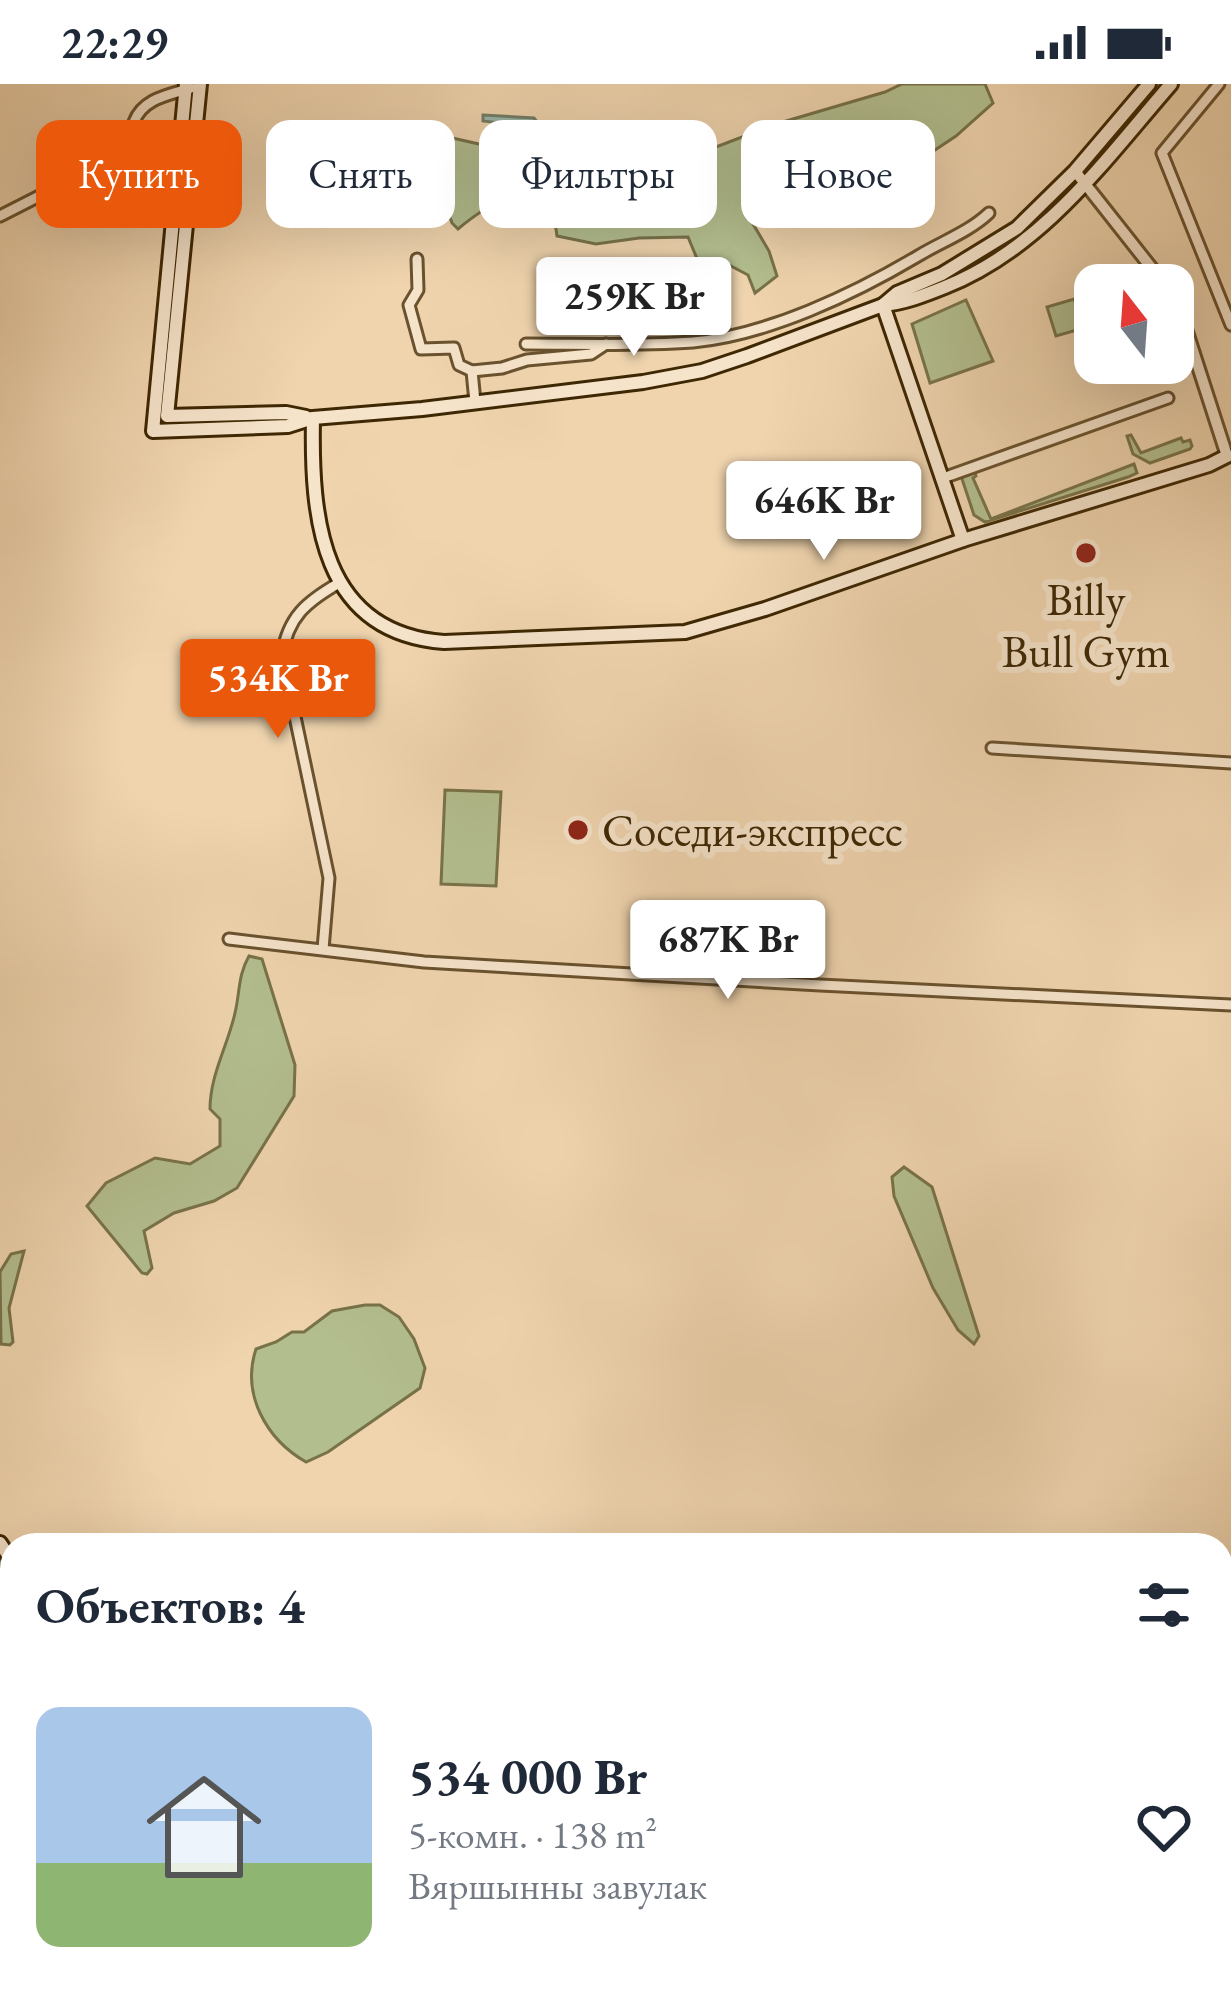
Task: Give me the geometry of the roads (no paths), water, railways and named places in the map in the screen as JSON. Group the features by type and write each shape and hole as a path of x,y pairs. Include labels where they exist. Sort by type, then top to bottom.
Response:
{"main road":[{"path":"1080,177 1149,84"},
{"path":"195,85 153,431 166,423 286,413 313,418 607,388 702,370 790,342 883,305 897,292 942,274 1000,240 1080,177 1171,84"},
{"path":"166,423 195,85"},
{"path":"883,305 963,540"},
{"path":"313,418 320,530 339,583 372,618 400,633 430,641 685,632 1229,455"}],"street":[{"path":"1231,89 1219,84 1162,153 1231,325"},
{"path":"0,216 116,157 146,104 195,85"},
{"path":"1080,177 1149,264"},
{"path":"526,344 695,341 748,330 874,281 989,213"},
{"path":"417,259 418,290 409,305 421,349 454,348 459,364 472,371 591,353 606,344"},
{"path":"874,281 883,305"},
{"path":"1194,349 1229,455"},
{"path":"472,371 475,402"},
{"path":"943,478 1168,398"},
{"path":"322,949 329,878 282,656 285,632 297,614 339,583"},
{"path":"992,748 1231,763"},
{"path":"229,939 471,965 1231,1005"}],"water":[{"path":"483,115 536,120 483,120"}],"place":[{"name":"Billy Bull Gym","path":"1086,553"},
{"name":"Соседи-экспресс","path":"578,830"}]}
